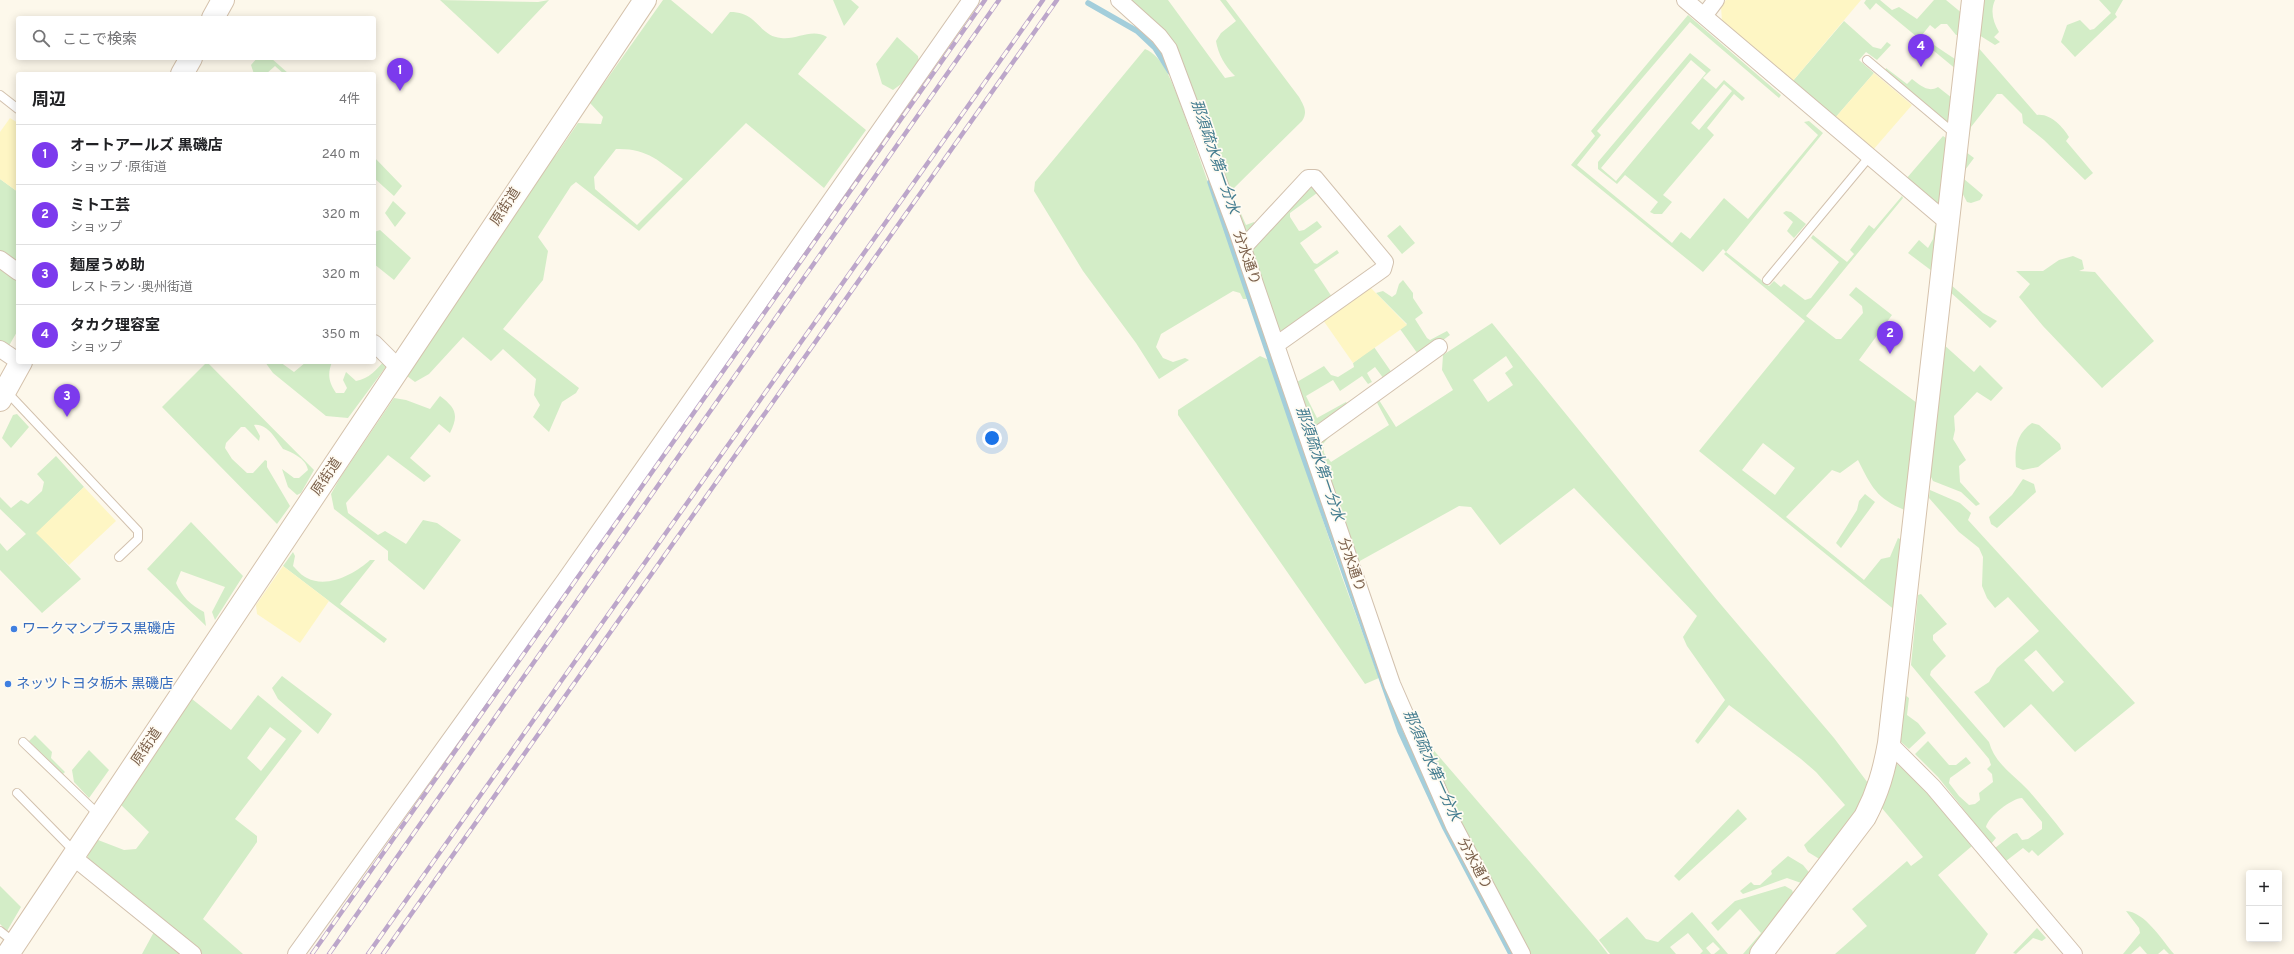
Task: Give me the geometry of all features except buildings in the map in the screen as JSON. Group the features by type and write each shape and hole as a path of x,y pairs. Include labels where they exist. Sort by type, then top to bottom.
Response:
{"street":[{"path":"214,16 223,0"},
{"name":"原街道","path":"8,943 74,855 100,817 645,0"},
{"path":"296,954 569,573 971,0"},
{"name":"分水通り","path":"1119,0 1159,36 1169,49 1243,248 1392,684 1454,826 1522,954"},
{"path":"1685,0 1947,222"},
{"path":"1704,16 1716,0"},
{"path":"1762,954 1865,817 1877,795 1889,743 1973,0"},
{"path":"183,72 190,60"},
{"path":"1243,248 1308,178 1315,178 1385,262 1383,269 1276,344"},
{"path":"0,259 16,271"},
{"path":"376,345 400,369"},
{"path":"1308,441 1439,347"},
{"path":"0,349 16,359"},
{"path":"3,395 19,364"},
{"path":"1889,743 1933,787 2074,954"},
{"path":"74,855 193,954"}],"lane":[{"path":"1867,60 1957,136"},
{"path":"0,95 16,107"},
{"path":"1767,280 1870,156"},
{"path":"3,395 138,531 138,539 119,557"},
{"path":"24,742 100,817"},
{"path":"17,793 74,855"}],"green space":[{"path":"440,0 538,2 549,0 498,54"},
{"path":"663,0 671,0 712,34 730,12 740,13 747,16 767,33 773,36 787,38 815,34 827,37 798,74 866,130 824,188 746,123 639,231 576,182 571,186 538,237 548,251 543,280 503,329 579,388 576,393 562,402 549,432 533,417 540,405 534,395 536,379 503,349 491,361 463,337 429,374 415,382 407,376 548,159 556,155 578,123 601,124 603,117 590,103","holes":["616,149 627,149 644,153 652,157 683,179 637,225 595,189 594,177"]},
{"path":"833,0 851,0 859,7 844,26"},
{"path":"1126,0 1168,0 1225,78 1235,76 1222,60 1216,41 1221,33 1236,21 1220,0 1226,0 1299,97 1305,109 1305,115 1302,121 1231,191 1246,225 1254,222 1256,226 1248,232 1242,230 1196,101"},
{"path":"1866,0 1880,0 1892,10 1899,7 1917,19 1934,0 1946,0 1963,14 1960,35 1956,35 1947,24 1941,24 1935,29 1930,25 1922,35 1935,46 1958,61 1957,70 1876,3 1870,10 1864,3"},
{"path":"1979,0 1995,0 1993,4 1993,16 1999,32 1994,37 2000,42 1995,45 1979,35"},
{"path":"2099,0 2123,0 2115,14 2117,17 2075,57 2061,42 2067,25 2080,20 2090,30 2094,29 2111,13"},
{"path":"1688,15 1781,95 1779,98 1690,22 1597,131 1601,135 1577,165 1672,243 1681,232 1690,239 1724,198 1748,219 1818,135 1804,122 1809,121 1823,133 1726,252 1723,249 1703,272 1571,165 1595,136 1591,131"},
{"path":"1844,21 1873,47 1881,49 1887,42 1891,45 1877,60 1866,52 1859,60 1874,73 1835,118 1792,82"},
{"path":"897,37 918,56 919,63 908,79 893,90 882,84 876,64"},
{"path":"1976,45 2037,115 2051,118 2063,129 2069,137 2066,141 2093,173 2085,180 2044,140 2023,123 2022,114 2002,94 1997,94 1971,127 1966,152 1974,158 1965,170 1964,179 1983,195 1980,200 1971,203 1967,202 1958,185"},
{"path":"1145,49 1151,52 1162,63 1178,97 1249,299 1243,299 1240,293 1233,291 1161,334 1156,347 1163,358 1173,362 1185,358 1189,360 1159,379 1136,343 1083,271 1034,191 1035,182"},
{"path":"1690,53 1711,70 1703,78 1716,89 1724,80 1745,98 1742,101 1734,94 1707,128 1714,135 1663,195 1672,202 1662,214 1654,214 1650,212 1658,202 1625,175 1617,184 1598,169 1598,162","holes":["1691,60 1706,73 1616,181 1601,168","1724,84 1732,91 1699,130 1691,123"]},
{"path":"255,60 273,60 287,72 282,72 275,66 268,72 253,72 251,65"},
{"path":"1886,68 1907,84 1912,79 1927,89 1934,89 1938,87 1952,98 1949,123 1885,71"},
{"path":"1943,136 1949,140 1939,203 1934,203 1906,179"},
{"path":"376,159 402,186 394,196 376,180"},
{"path":"0,179 16,191 16,334 6,351 0,346"},
{"path":"1307,187 1312,187 1317,193 1290,213 1290,217 1299,231 1304,230 1317,221 1322,227 1300,243 1314,263 1317,264 1337,250 1339,253 1314,270 1332,297 1285,331 1279,330 1250,250"},
{"path":"1902,196 1903,198 1806,316 1836,339 1841,339 1863,313 1862,306 1849,295 1856,287 1892,315 1859,360 1917,403 1907,511 1897,507 1876,492 1858,460 1840,473 1832,470 1786,517 1864,580 1881,559 1890,557 1898,538 1904,541 1896,611 1699,451 1805,321 1724,254 1726,252 1769,286 1774,281 1781,287 1784,284 1805,300 1811,298 1839,262 1811,238 1813,235 1847,262 1854,254 1850,250 1869,225 1874,229","holes":["1763,443 1795,468 1775,495 1742,470"]},
{"path":"393,201 406,213 395,227 385,213"},
{"path":"1786,211 1791,212 1806,224 1794,238 1787,231 1793,222 1783,213"},
{"path":"1400,225 1415,243 1402,254 1387,236"},
{"path":"1935,225 1937,227 1932,271 1908,253 1919,240 1928,248 1933,239"},
{"path":"380,230 411,258 394,280 376,266 376,231"},
{"path":"2073,256 2082,260 2084,269 2079,271 2095,272 2154,341 2102,388 2043,326 2019,297 2030,284 2016,271 2043,271 2059,260"},
{"path":"1403,280 1413,293 1413,298 1423,313 1415,319 1427,338 1430,340 1447,331 1450,335 1420,357 1400,329 1407,324 1376,293 1383,291 1392,297 1396,294 1399,284"},
{"path":"1950,284 1983,313 1997,321 1990,328 1949,291"},
{"path":"1492,323 1717,600 1834,738 1871,787 1862,805 1821,860 1808,852 1804,845 1845,805 1816,772 1801,759 1729,705 1698,744 1695,741 1725,700 1687,646 1683,637 1697,616 1574,488 1500,545 1471,507 1459,506 1358,562 1315,442 1326,433 1329,437 1323,444 1324,453 1331,462 1389,425 1375,399 1379,400 1396,427 1453,390 1442,370 1443,355","holes":["1506,356 1513,367 1505,373 1513,385 1488,402 1473,380"]},
{"path":"1942,343 1974,372 1980,365 2003,388 1991,401 1977,392 1954,416 1955,430 1953,439 1966,460 1959,466 1960,482 1980,504 1976,506 1961,492 1933,481 1928,471"},
{"path":"1374,347 1392,373 1384,379 1375,367 1367,373 1372,382 1368,384 1362,376 1340,391 1333,380 1306,396 1317,418 1346,402 1349,406 1317,425 1311,424 1297,382 1324,366 1331,375 1338,377 1354,367 1353,363"},
{"path":"1260,356 1269,360 1342,577 1379,678 1365,684 1178,415 1178,410"},
{"path":"385,360 388,364 348,418 326,416 273,373 266,364 283,364 294,372 304,364 332,364 329,375 330,382 336,393 344,393 347,388 343,380 346,372 356,381 372,374"},
{"path":"205,364 209,364 314,470 301,493 297,495 288,487 282,469 294,478 299,478 308,470 307,466 298,456 283,449 274,436 263,426 254,425 260,436 259,441 245,427 241,427 226,443 225,448 232,459 247,473 253,473 265,460 267,461 267,467 290,506 277,524 162,407"},
{"path":"440,396 453,408 455,417 453,427 450,433 439,424 410,458 431,476 424,482 388,455 346,503 348,513 378,535 385,531 406,544 423,520 437,523 461,540 424,590 388,560 388,551 334,509 331,494 340,478 394,398 406,400 430,409"},
{"path":"17,414 29,427 11,448 2,438 13,415"},
{"path":"2032,423 2039,425 2060,444 2061,449 2038,467 2023,470 2016,467 2016,448 2023,432"},
{"path":"56,456 84,487 37,533 81,579 42,613 0,570 0,543 7,551 26,534 0,509 0,497 11,508 21,500 28,504 42,491 44,482 37,474"},
{"path":"2023,479 2034,484 2036,492 1997,528 1991,524 1989,517 2012,495"},
{"path":"1930,490 1960,503 1971,513 1968,520 2135,703 2075,752 2031,704 2004,728 1974,692 1989,682 1997,668 2039,631 2008,597 1995,608 1987,598 1982,586 1983,557 1979,548 1959,532 1929,498","holes":["2036,650 2064,682 2053,692 2024,660"]},
{"path":"1865,494 1875,502 1841,548 1836,543 1857,510 1859,501"},
{"path":"191,522 243,576 215,620 212,612 225,587 181,571 176,583 187,600 204,612 206,626 147,569"},
{"path":"293,552 295,556 293,566 303,576 315,581 324,582 341,578 357,570 370,560 375,560 340,604 387,639 384,643 283,566"},
{"path":"1921,594 1947,624 1933,635 1933,640 1946,656 1931,671 1930,675 1989,742 2000,763 2029,791 2064,834 2038,856 2032,850 2029,853 2023,848 2006,861 1995,848 2013,834 2017,833 2022,840 2028,839 2042,829 2042,822 2022,798 2012,801 1991,818 1986,827 1996,838 1991,844 1938,777 1915,754 1928,741 1949,765 1956,765 1966,757 1971,763 1950,778 1949,783 1959,796 1969,805 1975,804 1980,800 1979,793 1993,782 1992,774 1987,769 1991,765 1989,759 1911,665 1918,595"},
{"path":"282,676 332,714 318,734 278,699 272,688"},
{"path":"258,695 302,731 235,819 257,836 257,842 203,919 243,954 142,954 155,930 87,862 88,853 98,840 124,850 136,849 149,832 119,803 192,699 231,730","holes":["270,727 286,739 261,771 247,758"]},
{"path":"1905,695 1909,698 1907,715 1918,723 1926,733 1909,749 1900,741"},
{"path":"35,735 52,752 51,758 65,772 63,774 29,741"},
{"path":"1430,746 1608,954 1526,954 1462,828 1427,749"},
{"path":"89,750 109,770 89,798 74,782 72,770"},
{"path":"1896,763 1922,786 1972,846 1938,875 1988,934 1975,954 1835,954 1867,926 1852,909 1907,861 1911,866 1923,857 1881,807"},
{"path":"1738,809 1747,819 1679,881 1674,876"},
{"path":"1788,856 1803,865 1812,876 1804,884 1787,878 1743,894 1740,891 1751,882 1754,885 1760,885 1772,874 1771,871"},
{"path":"0,886 21,907 7,931 0,924"},
{"path":"1785,886 1792,890 1795,898 1752,954 1743,954 1761,933 1740,909 1718,931 1711,923 1735,901"},
{"path":"2126,911 2140,916 2146,921 2174,954 2169,954 2164,949 2158,954 2147,954 2140,946 2131,954 2123,954 2140,933 2139,928"},
{"path":"1692,912 1728,954 1714,954 1720,949 1713,942 1706,948 1711,954 1700,954 1703,951 1688,933 1670,947 1676,954 1610,954 1599,940 1627,917 1646,939 1658,942"},
{"path":"2037,928 2046,938 2042,941 2033,938 2016,954 2013,953"}],"sand":[{"path":"1726,0 1861,0 1792,82 1722,22 1721,6"},
{"path":"1874,73 1912,105 1873,150 1835,118"},
{"path":"10,118 16,122 16,191 0,179 0,132"},
{"path":"1370,287 1407,325 1353,363 1323,320"},
{"path":"84,487 116,521 69,565 36,533"},
{"path":"283,566 329,601 300,643 257,614 256,605"}],"waterway":[{"name":"那須疏水第一分水","path":"1088,3 1137,31 1155,48 1170,72"},
{"name":"那須疏水第一分水","path":"1210,182 1301,450 1400,731 1445,828 1511,954"}],"railway":[{"path":"312,954 985,0"},
{"path":"329,954 999,0"},
{"path":"368,954 1043,0"},
{"path":"383,954 1057,0"}],"place":[{"name":"タカク理容室","path":"1921,67"},
{"name":"オートアールズ 黒磯店","path":"400,91"},
{"name":"ミト工芸","path":"1890,354"},
{"name":"麺屋うめ助","path":"67,417"},
{"name":"ワークマンプラス黒磯店","path":"14,629"},
{"name":"ネッツトヨタ栃木 黒磯店","path":"8,684"}]}
